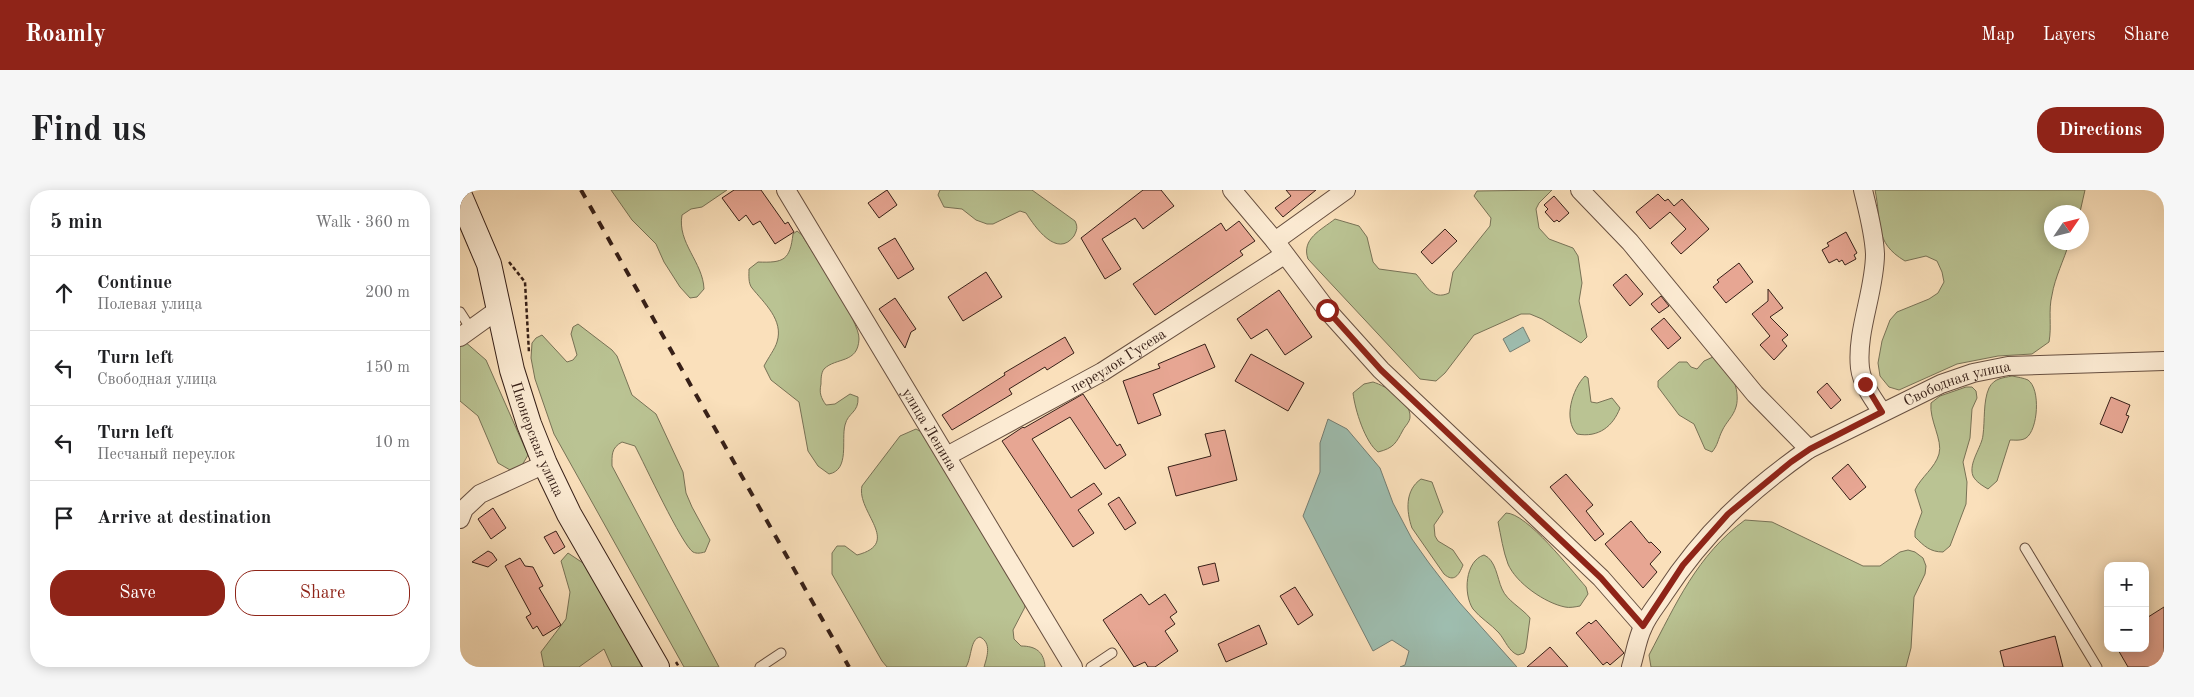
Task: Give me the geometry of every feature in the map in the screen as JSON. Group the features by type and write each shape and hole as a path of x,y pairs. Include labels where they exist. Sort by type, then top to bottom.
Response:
{"street":[{"name":"улица Ленина","path":"786,190 1073,667"},
{"path":"1232,190 1280,248 1327,310 1381,370 1601,578 1643,626"},
{"name":"переулок Гусева","path":"947,456 1102,372 1280,248 1346,190"},
{"path":"1580,190 1630,242 1755,394 1810,449"},
{"path":"1863,190 1872,224 1875,255 1861,348 1860,368 1865,384 1882,412"},
{"name":"Пионерская улица","path":"461,205 489,264 512,370 529,424 545,464 569,514 657,667"},
{"path":"465,333 499,309"},
{"name":"Свободная улица","path":"1631,667 1643,626 1683,565 1710,532 1728,514 1791,462 1810,449 1941,384 1982,371 2008,366 2164,361"},
{"path":"460,519 464,508 480,494 545,464"}],"lane":[{"path":"460,312 465,333"},
{"path":"2025,548 2097,667"},
{"path":"760,667 781,653"},
{"path":"1091,667 1112,653"}],"green space":[{"path":"611,190 727,190 702,207 691,209 682,215 683,235 703,279 704,289 697,297 690,298 680,287 664,262 656,244 632,220"},
{"path":"940,190 1032,190 1075,221 1077,225 1076,230 1074,236 1067,242 1061,244 1054,243 1035,226 1026,213 1020,211 993,224 987,224 976,220 962,209 944,207 938,195"},
{"path":"1552,190 1539,203 1536,209 1539,228 1549,239 1573,248 1578,256 1582,283 1579,301 1587,337 1581,343 1542,319 1530,314 1521,314 1474,335 1445,373 1436,381 1420,379 1308,259 1307,246 1310,240 1318,231 1335,219 1359,226 1367,237 1373,262 1379,269 1416,274 1430,291 1443,295 1449,293 1453,272 1490,226 1491,218 1474,196 1477,191"},
{"path":"1875,190 2085,190 2082,205 2044,205 2044,250 2066,250 2052,295 2049,342 2032,354 1998,356 1957,364 1899,390 1889,387 1880,376 1878,363 1882,341 1890,320 1897,312 1929,299 1938,293 1944,282 1937,261 1926,256 1905,261 1888,246 1883,239"},
{"path":"797,231 802,235 835,287 852,318 859,339 855,353 846,359 829,365 822,374 820,393 826,405 835,404 850,394 858,397 857,406 846,421 840,467 829,474 818,466 808,451 799,402 771,380 764,366 775,348 778,326 772,312 752,288 749,281 749,269 758,262 774,262 787,255 792,243 793,234"},
{"path":"578,324 617,356 632,395 656,414 683,472 686,493 710,540 705,552 695,553 688,546 672,520 635,446 622,442 613,452 612,466 719,667 684,667 554,434 535,379 531,358 532,343 542,335 567,362 573,360 577,355 571,334 573,327"},
{"path":"464,341 486,360 528,455 517,474 498,463 478,416 460,401 460,344"},
{"path":"1713,357 1724,365 1733,378 1737,400 1735,411 1712,452 1705,449 1694,424 1679,415 1658,387 1658,381 1679,362 1687,362 1691,367 1697,369 1704,361"},
{"path":"1585,376 1588,378 1591,402 1597,403 1612,398 1620,408 1613,420 1604,429 1585,435 1577,434 1573,428 1570,413 1573,396"},
{"path":"2012,376 2028,380 2032,385 2036,400 2035,419 2030,434 2026,438 2010,440 1997,481 1988,489 1976,480 1972,471 1983,435 1986,399 1993,382"},
{"path":"1373,382 1397,395 1406,405 1410,417 1394,444 1388,449 1378,452 1369,441 1361,425 1353,393 1364,384"},
{"path":"1966,387 1972,387 1976,391 1977,398 1972,409 1970,438 1963,462 1967,482 1966,504 1950,546 1943,552 1938,552 1928,548 1915,537 1915,531 1922,512 1915,490 1939,454 1940,448 1932,416 1931,403 1940,396"},
{"path":"916,429 927,435 1024,602 1025,607 1013,630 1014,639 1021,646 1031,647 1038,651 1043,657 1045,667 984,667 987,646 980,637 974,641 966,667 887,667 832,574 832,553 837,546 845,546 857,555 870,550 876,543 877,535 865,506 862,486 900,436"},
{"path":"1421,479 1432,482 1443,512 1434,525 1435,536 1438,541 1453,550 1463,565 1456,577 1451,578 1444,574 1412,528 1408,501 1412,489"},
{"path":"1506,513 1515,515 1537,532 1586,587 1588,594 1580,606 1567,607 1557,605 1540,597 1517,578 1506,559 1498,522"},
{"path":"1745,520 1772,522 1863,566 1880,566 1900,552 1908,550 1915,552 1923,558 1926,566 1925,574 1914,597 1911,648 1906,667 1651,667 1649,655 1689,582 1714,549"},
{"path":"568,553 589,567 642,667 612,667 604,649 579,667 544,667 541,652 566,619 570,592 561,561"},
{"path":"1484,555 1494,565 1504,593 1530,618 1524,653 1518,655 1512,651 1499,633 1473,609 1470,603 1467,587 1470,571 1478,558"}],"shaded area":[{"path":"1523,327 1530,341 1510,352 1503,339"},
{"path":"1328,419 1347,429 1380,468 1393,503 1412,539 1459,602 1517,667 1400,667 1405,665 1409,651 1392,640 1373,651 1303,516 1320,472 1320,443"}],"building":[{"path":"734,190 761,190 785,224 788,222 794,232 775,244 760,221 753,225 746,215 739,221 722,198"},
{"path":"887,190 897,205 879,218 868,203"},
{"path":"1143,190 1161,190 1174,206 1143,229 1135,218 1102,239 1121,269 1105,279 1081,238"},
{"path":"1286,190 1316,190 1283,217 1275,208 1291,196"},
{"path":"1658,194 1665,201 1668,199 1674,206 1682,199 1709,229 1681,254 1671,243 1686,229 1670,212 1650,229 1636,212"},
{"path":"1554,196 1569,213 1559,222 1557,220 1554,222 1545,212 1548,209 1544,205"},
{"path":"1239,221 1255,241 1240,251 1243,255 1155,315 1133,284 1221,223 1226,231"},
{"path":"1445,229 1457,241 1432,264 1421,252"},
{"path":"1846,232 1857,253 1854,255 1856,259 1845,265 1842,260 1839,262 1837,259 1829,263 1822,250 1829,246 1827,243"},
{"path":"895,238 914,269 898,279 878,248"},
{"path":"1739,263 1753,282 1726,303 1713,287 1719,282 1717,280"},
{"path":"986,272 1002,297 963,321 948,297"},
{"path":"1626,274 1643,294 1630,306 1613,285"},
{"path":"1768,289 1783,308 1770,317 1788,335 1782,340 1787,346 1774,360 1760,345 1770,336 1752,314 1768,301"},
{"path":"1279,290 1312,337 1285,355 1267,329 1251,339 1237,319"},
{"path":"1661,296 1669,306 1659,313 1651,304"},
{"path":"895,298 916,329 911,332 905,348 879,309"},
{"path":"1664,318 1681,338 1668,349 1651,329"},
{"path":"1065,337 1074,353 1047,370 1045,367 1009,389 1012,394 952,430 942,415 1005,375 1004,373"},
{"path":"1205,344 1215,367 1153,394 1161,415 1138,424 1123,381 1160,368 1158,364"},
{"path":"1251,354 1304,383 1288,411 1235,381"},
{"path":"1827,383 1841,400 1831,409 1817,392"},
{"path":"1083,394 1117,446 1120,444 1126,455 1105,469 1070,417 1032,439 1071,498 1094,483 1102,494 1078,510 1094,533 1073,547 1002,441 1023,427"},
{"path":"2111,397 2130,405 2126,415 2129,416 2122,433 2100,424"},
{"path":"1225,430 1237,480 1176,496 1168,467 1211,456 1205,434"},
{"path":"1848,464 1866,487 1850,500 1832,478"},
{"path":"1566,474 1593,505 1586,511 1604,534 1595,541 1550,487"},
{"path":"1119,497 1136,523 1125,530 1108,504"},
{"path":"493,508 506,528 491,539 478,519"},
{"path":"1631,521 1649,543 1651,542 1661,552 1650,564 1657,572 1643,588 1605,544"},
{"path":"556,531 565,547 554,554 544,537"},
{"path":"488,551 497,560 488,567 472,562"},
{"path":"520,558 525,566 533,567 543,586 539,588 561,625 543,636 537,626 533,629 526,617 531,614 505,566"},
{"path":"1215,563 1219,581 1203,585 1198,567"},
{"path":"1295,587 1313,615 1298,625 1280,596"},
{"path":"1141,594 1149,605 1165,594 1177,612 1170,617 1175,624 1165,631 1178,651 1155,667 1148,667 1145,662 1134,667 1103,620"},
{"path":"2164,607 2164,667 2128,667 2119,652 2149,652 2149,616"},
{"path":"1596,620 1624,653 1610,665 1607,662 1603,665 1576,633 1589,622 1591,624"},
{"path":"1259,625 1267,644 1226,662 1218,644"},
{"path":"2055,636 2063,667 2004,667 2000,651"},
{"path":"1550,647 1568,667 1527,667"}],"railway":[{"path":"581,190 849,667"}],"route":[{"path":"1327,310 1381,370 1601,578 1643,626 1683,565 1704,538 1728,514 1791,462 1810,449 1882,412 1865,384"}]}
